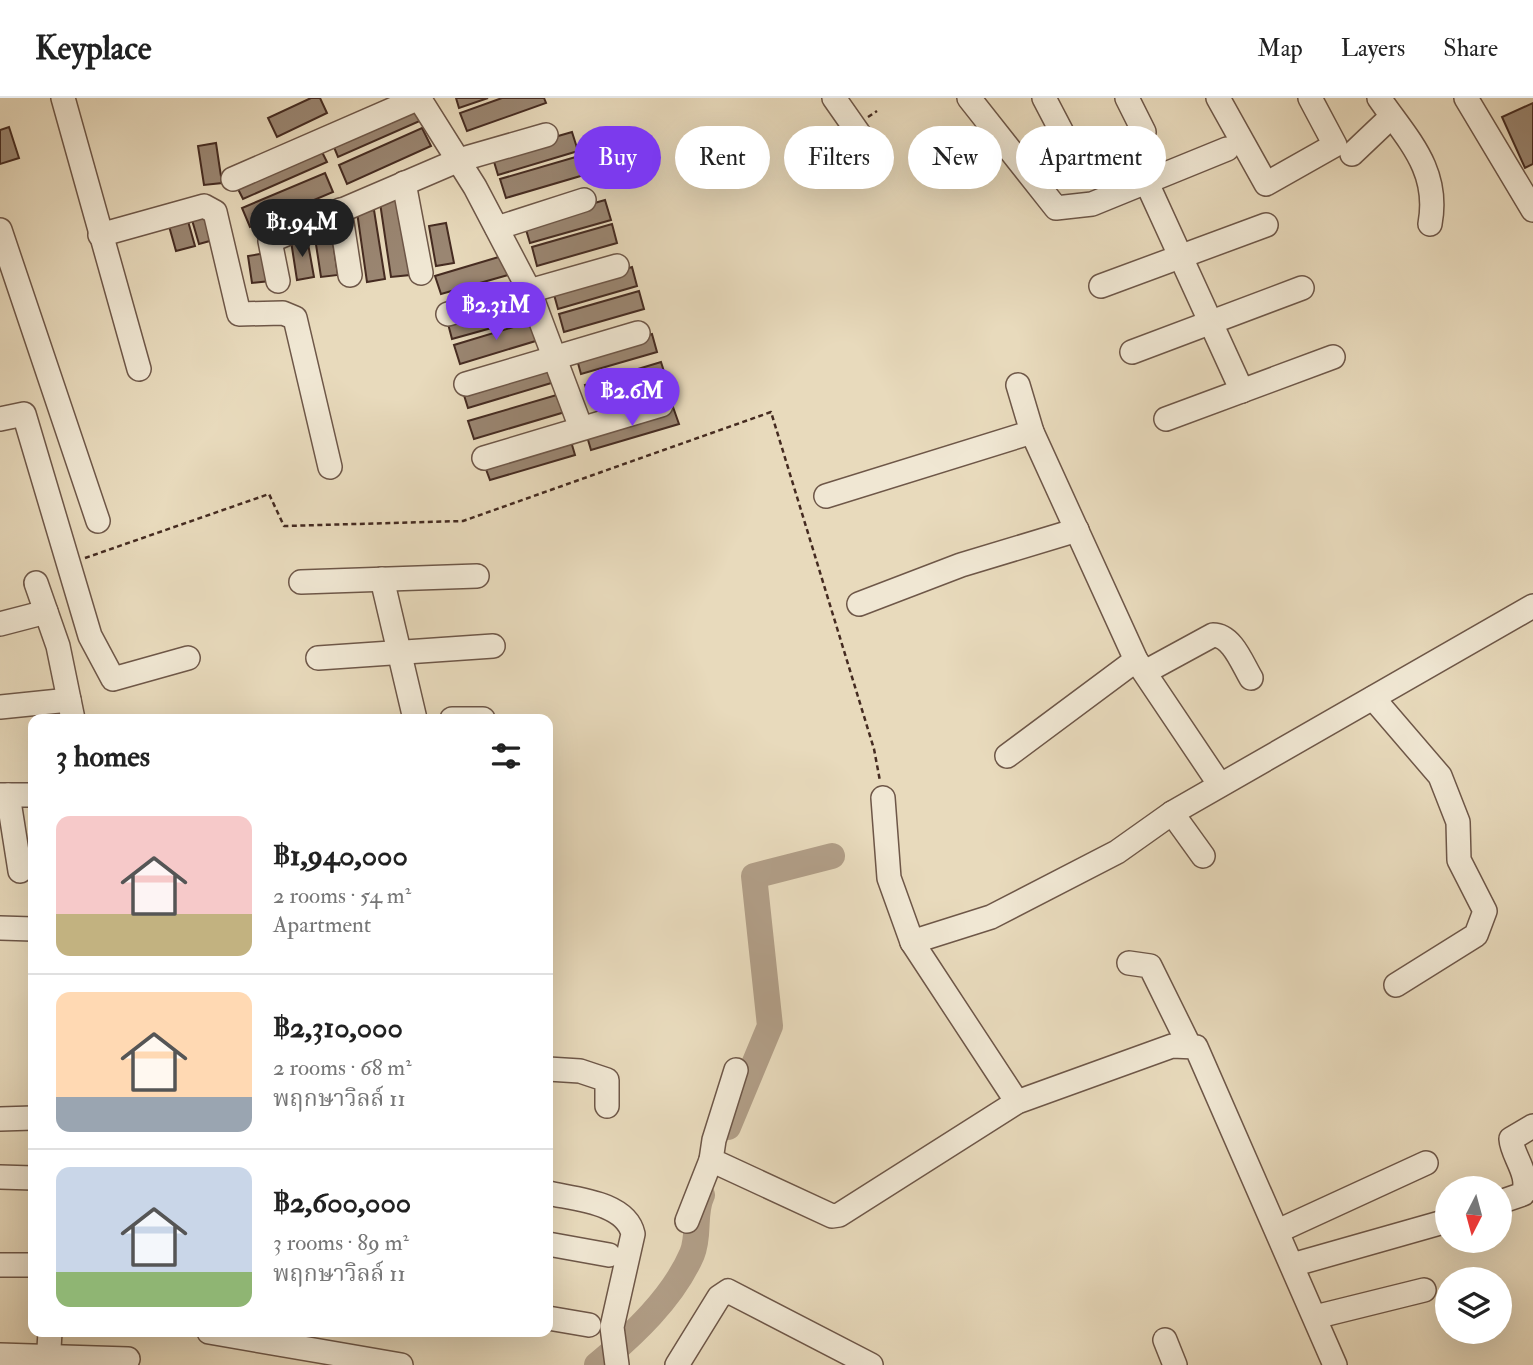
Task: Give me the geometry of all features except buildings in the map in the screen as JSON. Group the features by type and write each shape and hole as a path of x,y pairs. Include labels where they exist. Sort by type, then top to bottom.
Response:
{"street":[{"path":"63,98 139,369"},
{"path":"233,179 419,98 497,228 529,290 557,358 581,428"},
{"path":"834,98 854,126"},
{"path":"970,98 1016,157"},
{"path":"1044,98 1059,126"},
{"path":"1127,98 1141,126"},
{"path":"1218,98 1266,184 1335,145 1310,98"},
{"path":"1466,98 1533,210"},
{"path":"1352,154 1385,107 1429,174 1433,190 1430,224"},
{"path":"278,281 264,245 458,160 546,135"},
{"path":"1166,173 1227,149"},
{"path":"404,183 421,273"},
{"path":"1041,189 1056,208 1092,204 1127,189"},
{"path":"1150,189 1242,391"},
{"path":"497,228 584,200"},
{"path":"100,234 204,206 215,212 239,314 283,313 295,318 330,467"},
{"path":"340,210 350,275"},
{"path":"1101,286 1266,225"},
{"path":"0,230 98,521"},
{"path":"448,314 617,266"},
{"path":"1132,352 1302,288"},
{"path":"467,384 638,333"},
{"path":"1166,419 1333,357"},
{"path":"1017,385 1032,432 1141,666 1220,785"},
{"path":"484,458 661,405"},
{"path":"0,419 24,414 90,636 113,679 188,658"},
{"path":"826,496 1032,432"},
{"path":"859,604 961,565 1077,530"},
{"path":"300,582 477,576"},
{"path":"382,579 414,714"},
{"path":"0,707 71,709 61,657 36,583"},
{"path":"912,942 991,917 1117,852 1172,813 1533,607"},
{"path":"0,624 46,612"},
{"path":"1007,755 1141,666 1213,635 1221,635 1228,641 1251,678"},
{"path":"318,658 494,646"},
{"path":"1373,698 1440,776 1458,822 1459,860 1485,911 1476,935 1396,985"},
{"path":"20,871 4,795 28,794"},
{"path":"883,797 890,878 912,942 1017,1102"},
{"path":"1172,813 1203,856"},
{"path":"0,928 28,929"},
{"path":"1129,963 1150,966 1189,1045"},
{"path":"718,1163 820,1212 839,1215 1017,1102 1172,1046 1196,1047 1335,1365"},
{"path":"553,1069 601,1076 610,1087 607,1106"},
{"path":"687,1221 718,1163 714,1140 736,1070"},
{"path":"0,1119 28,1118"},
{"path":"1512,1198 1523,1194 1526,1189 1521,1162 1511,1139 1533,1126"},
{"path":"1278,1231 1426,1163"},
{"path":"0,1177 28,1178"},
{"path":"553,1194 617,1212 631,1224 633,1234 612,1337 617,1365"},
{"path":"1292,1265 1435,1224"},
{"path":"553,1245 608,1255"},
{"path":"0,1265 28,1265"},
{"path":"1315,1317 1424,1290"},
{"path":"677,1365 719,1297 728,1291 871,1365"},
{"path":"553,1319 589,1325"},
{"path":"48,1360 50,1337"},
{"path":"242,1337 401,1365"},
{"path":"1166,1340 1175,1365"},
{"path":"0,1355 48,1360 128,1359"}],"path":[{"path":"69,563 269,494 284,526 463,521 771,412 874,749 883,797"}],"waterway":[{"path":"728,1127 770,1026 754,876 832,856"},
{"path":"597,1365 651,1315 684,1270 696,1239 702,1195"}]}
